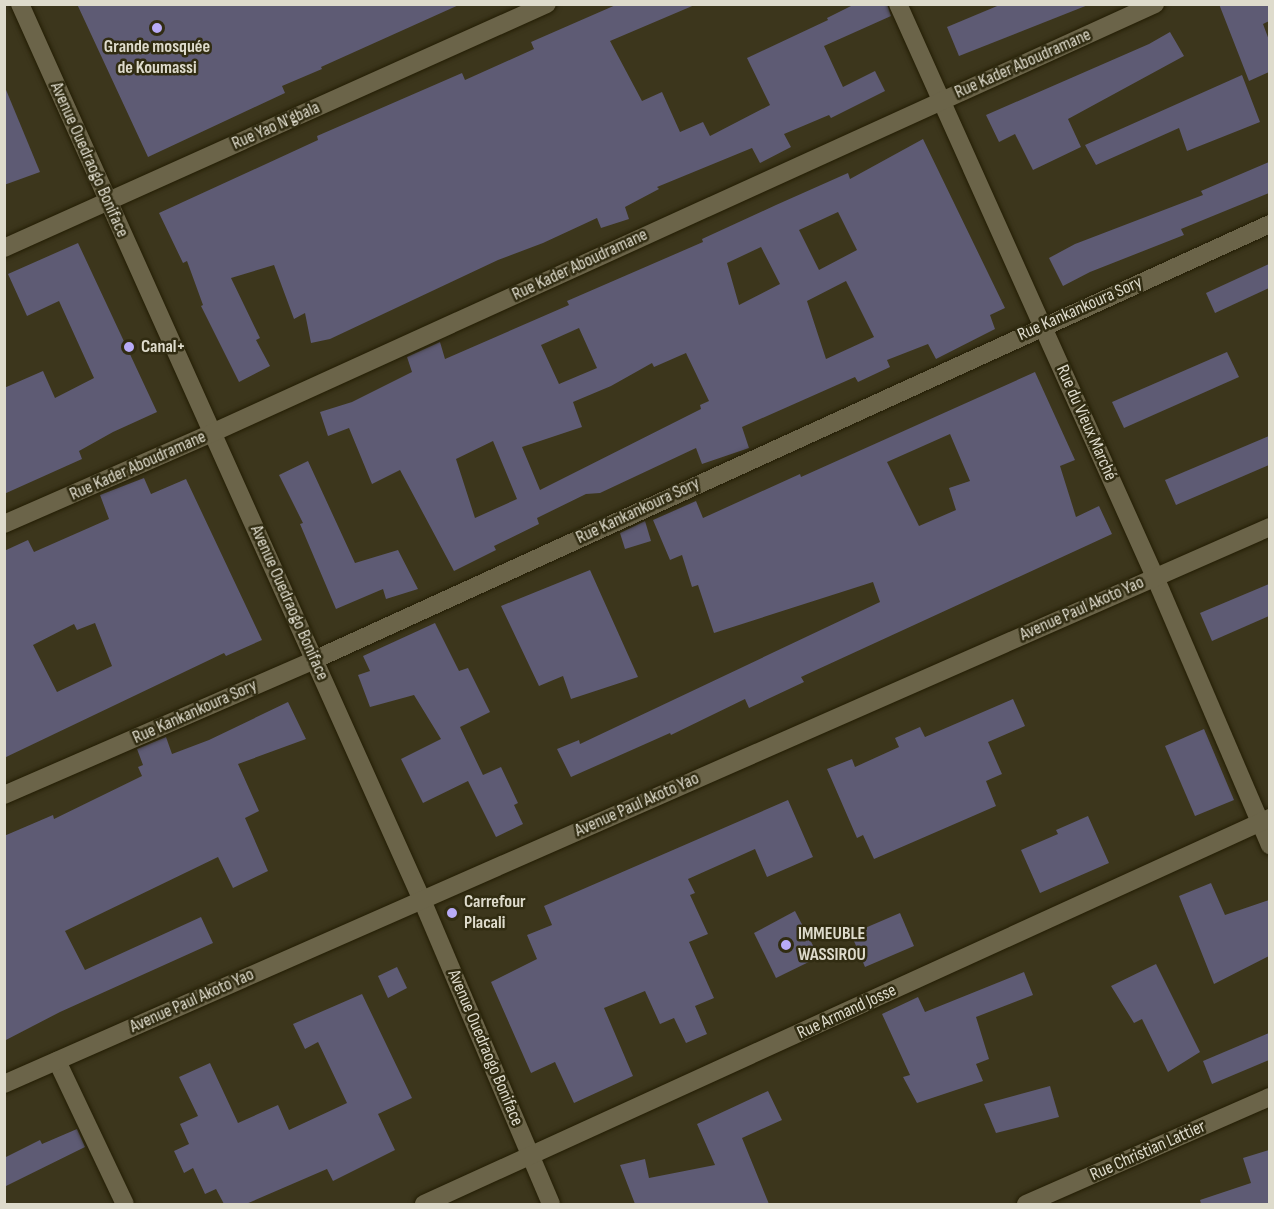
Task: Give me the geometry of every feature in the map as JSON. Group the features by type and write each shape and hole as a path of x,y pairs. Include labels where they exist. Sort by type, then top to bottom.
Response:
{"street":[{"name":"Avenue Ouedraogo Boniface","path":"20,4 422,900 551,1204"},
{"name":"Rue Yao N'gbala","path":"4,248 547,4"},
{"name":"Rue du Vieux Marché","path":"898,4 1264,820 1269,845"},
{"name":"Rue Kader Aboudramane","path":"4,525 212,433 1155,4"},
{"name":"Rue Kankankoura Sory","path":"4,795 314,660 1269,224"},
{"name":"Avenue Paul Akoto Yao","path":"4,1084 1269,527"},
{"name":"Rue Armand Josse","path":"424,1204 1264,820"},
{"path":"57,1060 125,1204"},
{"name":"Rue Christian Lattier","path":"1026,1204 1269,1097"}],"building":[{"path":"77,4 461,4 282,86 285,93 148,157"},
{"path":"618,4 697,4 610,41 642,101 662,92 680,132 703,122 710,136 770,105 747,58 828,20 827,18 855,4 887,4 891,16 824,46 843,87 875,71 885,91 831,118 829,115 784,134 791,147 760,163 752,148 657,187 659,189 625,207 629,219 601,228 597,218 543,243 498,260 330,339 311,343 305,313 294,319 274,265 231,278 260,338 256,340 270,366 239,382 201,306 203,305 187,261 183,263 159,213 318,140 317,136 462,73 465,80 534,49 531,42"},
{"path":"1002,4 1088,5 959,56 947,27"},
{"path":"1219,4 1269,4 1269,21 1263,24 1269,40 1269,72 1249,81"},
{"path":"1170,32 1184,56 1068,119 1081,147 1033,170 1015,134 999,142 986,115 1149,44"},
{"path":"1242,75 1260,122 1187,151 1179,128 1096,165 1085,145"},
{"path":"4,85 40,172 4,185"},
{"path":"923,139 1005,308 990,315 995,329 936,359 928,344 887,360 890,367 858,382 855,377 742,427 749,448 702,464 696,448 600,493 586,494 537,518 539,524 494,546 496,550 454,571 400,470 372,484 349,428 328,436 320,412 352,402 412,372 407,357 440,342 445,359 569,305 567,301 703,242 702,239 848,173 850,179","holes":["838,212 857,250 819,270 799,230","761,247 780,284 739,305 727,263","846,281 874,337 826,359 807,301","579,328 597,368 559,384 541,345","686,353 709,401 700,405 701,409 540,490 522,447 582,427 573,402 611,386 652,363 654,367","493,441 517,499 475,518 456,459"]},
{"path":"1269,162 1269,193 1181,229 1184,235 1090,272 1063,286 1049,258 1075,244 1203,195 1201,191"},
{"path":"78,243 157,412 79,451 82,459 4,494 4,388 43,371 55,398 94,378 59,301 27,316 8,274"},
{"path":"1269,264 1269,288 1215,313 1206,293"},
{"path":"1227,352 1239,377 1124,428 1112,402"},
{"path":"1035,372 1075,460 1060,466 1076,517 1099,506 1112,534 801,677 804,682 749,708 745,699 671,735 670,733 571,777 557,749 579,740 580,744 880,602 873,582 714,633 698,585 692,587 682,555 670,560 653,520 696,501 703,518 800,474 801,477","holes":["950,434 970,481 949,488 956,510 919,526 887,462"]},
{"path":"1269,436 1269,465 1176,505 1165,480"},
{"path":"308,461 355,563 398,550 418,589 386,599 383,589 336,609 300,524 303,523 279,475"},
{"path":"144,478 151,494 186,479 262,640 226,656 224,653 4,758 4,551 28,540 34,552 109,519 100,495","holes":["95,623 112,666 57,692 33,645 74,624 77,630"]},
{"path":"645,521 651,541 625,549 620,533"},
{"path":"590,570 638,677 571,699 563,676 539,686 501,606"},
{"path":"1269,584 1269,616 1212,641 1200,613"},
{"path":"435,623 459,671 468,668 490,712 460,727 483,775 501,767 518,803 514,805 523,824 496,837 468,781 423,803 401,759 441,739 414,695 370,707 358,675 370,671 363,656"},
{"path":"1013,699 1025,726 988,742 1002,774 986,781 996,806 874,859 863,835 857,838 827,769 852,759 855,767 899,747 895,738 920,727 925,737"},
{"path":"288,702 306,739 238,764 259,811 245,818 268,871 233,888 218,857 65,931 85,970 201,917 213,943 60,1012 4,1041 4,836 53,815 54,819 142,776 138,767 143,765 137,749 166,737 172,754 209,740"},
{"path":"1204,729 1234,800 1195,816 1165,746"},
{"path":"788,800 813,857 767,877 755,849 688,879 695,893 690,895 708,934 689,942 714,998 695,1006 707,1034 686,1043 674,1018 660,1024 645,991 604,1008 633,1076 574,1103 555,1062 531,1073 491,982 537,959 527,935 552,925 544,906"},
{"path":"1088,816 1109,863 1040,893 1021,850 1058,834 1056,830"},
{"path":"1211,883 1225,915 1269,900 1269,956 1214,984 1179,896"},
{"name":"IMMEUBLE WASSIROU","path":"795,911 819,957 776,978 754,933"},
{"path":"900,913 914,946 865,967 851,934"},
{"path":"1156,964 1200,1052 1168,1072 1142,1019 1134,1023 1111,986"},
{"path":"397,967 407,988 388,998 378,976"},
{"path":"1024,972 1033,995 976,1017 989,1059 976,1064 983,1081 917,1103 903,1077 910,1075 882,1014 918,997 925,1012"},
{"path":"362,994 412,1098 378,1114 395,1150 333,1181 327,1169 246,1204 224,1204 216,1189 205,1194 193,1168 184,1173 174,1151 189,1144 180,1124 198,1116 179,1077 210,1063 238,1123 278,1105 289,1130 347,1103 318,1042 305,1049 293,1024"},
{"path":"1269,1033 1269,1060 1212,1084 1203,1061"},
{"path":"1050,1086 1059,1117 996,1133 984,1104"},
{"path":"768,1091 782,1120 742,1138 769,1204 635,1204 620,1165 645,1159 649,1178 715,1165 697,1124"},
{"path":"77,1129 85,1147 4,1187 4,1158 40,1140 42,1144"},
{"path":"1269,1150 1269,1204 1201,1204 1200,1200 1251,1183 1243,1158"}],"place":[{"name":"Grande mosquée de Koumassi","path":"157,28"},
{"name":"Canal+","path":"129,347"},
{"name":"Carrefour Placali","path":"452,913"},
{"name":"IMMEUBLE WASSIROU","path":"786,945"}]}
